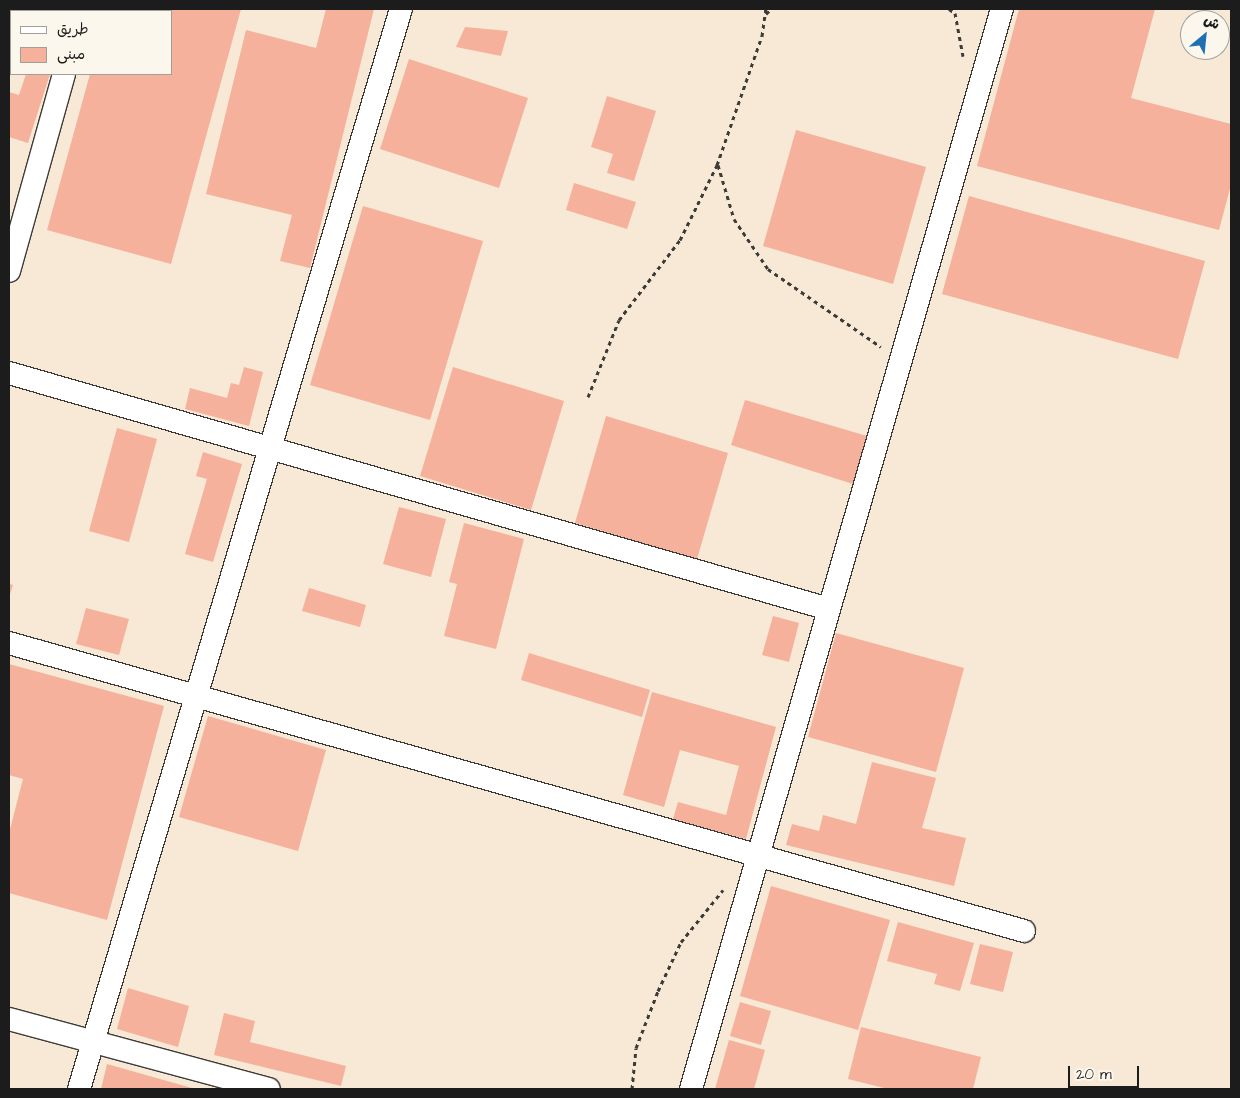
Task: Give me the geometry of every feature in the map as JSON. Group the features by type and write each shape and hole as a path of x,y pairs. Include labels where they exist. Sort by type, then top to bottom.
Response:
{"street":[{"path":"79,1089 401,9"},
{"path":"691,1089 1002,9"},
{"path":"9,271 64,75"},
{"path":"9,373 829,609"},
{"path":"9,643 1024,931"},
{"path":"9,1019 270,1089"}],"path":[{"path":"588,397 619,320 680,240 717,165 762,36 766,9"},
{"path":"765,15 771,9"},
{"path":"717,165 734,219 768,269 901,359"},
{"path":"632,1089 636,1048 681,942 727,886"}],"building":[{"path":"9,9 72,9 10,10 10,17"},
{"path":"107,9 241,9 171,264 47,230 90,75 172,75 172,10"},
{"path":"326,9 374,9 310,268 280,261 292,215 206,194 246,30 316,48"},
{"path":"1019,9 1155,9 1131,98 1231,124 1231,185 1219,230 977,166"},
{"path":"465,27 508,31 501,56 456,47"},
{"path":"409,59 528,98 499,188 380,149"},
{"path":"26,75 50,75 28,143 9,137 9,92 19,95"},
{"path":"607,96 656,111 634,181 607,173 613,154 591,147"},
{"path":"796,130 926,167 893,284 763,246"},
{"path":"574,183 636,202 627,229 566,210"},
{"path":"969,196 1205,261 1178,359 942,294"},
{"path":"363,206 483,241 430,420 310,385"},
{"path":"244,367 263,372 249,426 185,409 190,388 227,398 231,383 239,385"},
{"path":"453,367 564,401 531,510 420,476"},
{"path":"745,400 867,436 856,485 731,445"},
{"path":"606,416 728,453 697,559 575,523"},
{"path":"117,428 157,439 129,542 89,531"},
{"path":"203,452 242,464 213,562 185,554 207,479 196,476"},
{"path":"399,507 446,519 431,577 383,564"},
{"path":"464,523 524,539 496,649 444,636 457,584 449,582"},
{"path":"9,584 13,585 9,597"},
{"path":"309,588 366,605 360,627 302,611"},
{"path":"86,608 129,619 119,655 76,644"},
{"path":"773,616 799,623 789,662 762,655"},
{"path":"836,633 964,668 936,772 808,737"},
{"path":"529,653 650,690 642,717 521,680"},
{"path":"9,664 164,706 107,920 9,893 9,833 23,779 9,775"},
{"path":"652,692 776,727 746,839 673,819 678,802 726,815 739,766 680,750 664,807 623,795"},
{"path":"208,716 326,750 298,851 179,817"},
{"path":"872,762 936,778 922,828 966,838 954,886 786,845 792,824 819,831 823,815 856,824"},
{"path":"771,886 890,920 858,1030 740,996"},
{"path":"898,922 974,943 960,991 934,984 937,974 887,961"},
{"path":"980,944 1013,952 1003,992 970,984"},
{"path":"128,988 189,1006 178,1047 117,1029"},
{"path":"740,1002 771,1011 761,1045 730,1036"},
{"path":"224,1013 255,1021 250,1042 346,1066 341,1086 214,1055"},
{"path":"861,1027 981,1057 973,1089 888,1089 848,1079"},
{"path":"729,1040 765,1050 754,1089 715,1089"},
{"path":"107,1064 192,1088 101,1089"}]}
